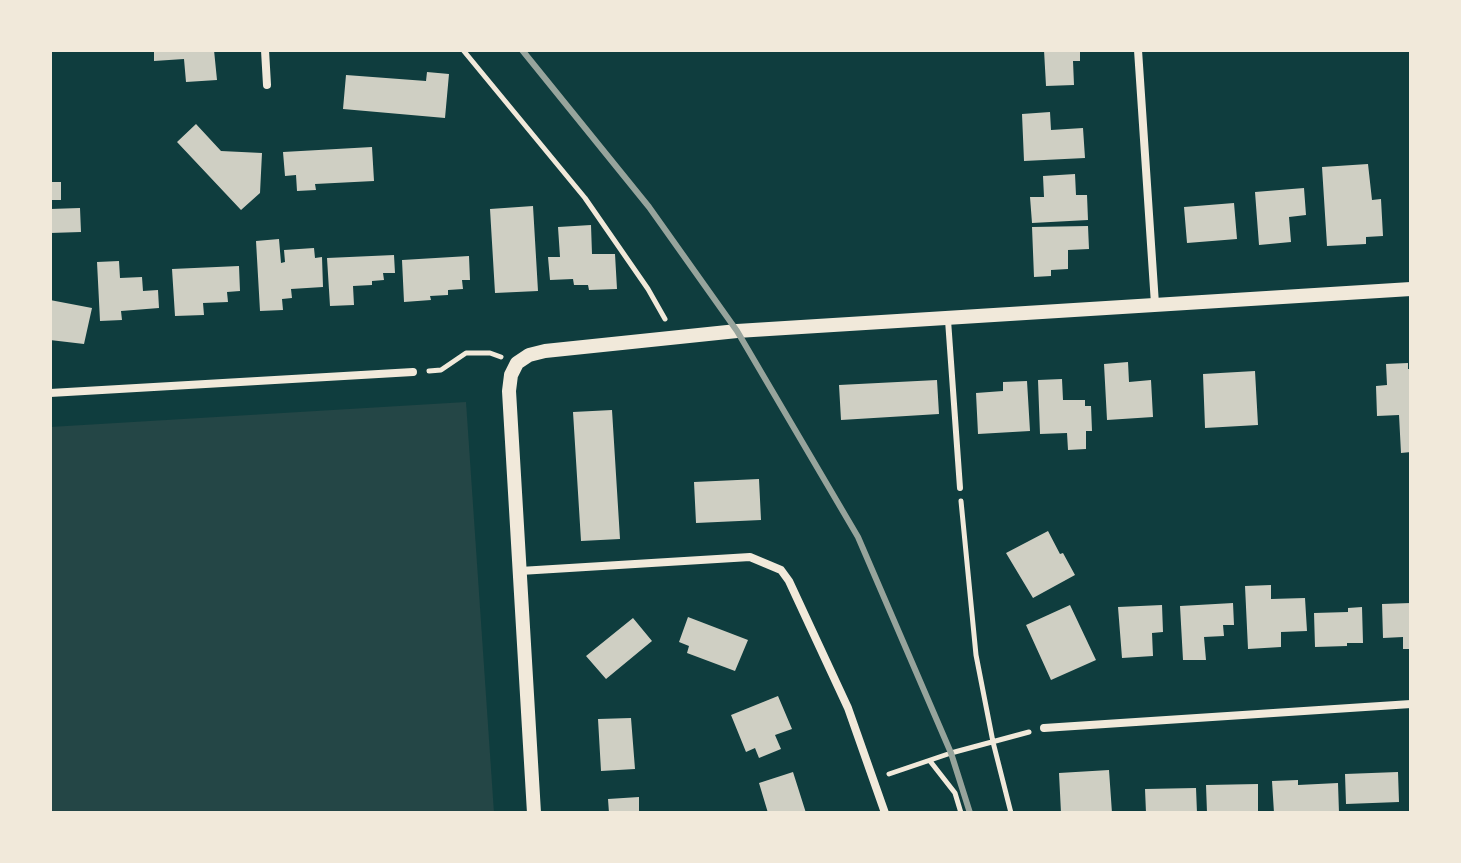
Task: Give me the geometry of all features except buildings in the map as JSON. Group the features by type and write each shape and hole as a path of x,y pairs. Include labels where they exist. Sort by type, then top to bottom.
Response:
{"street":[{"path":"265,50 267,85"},
{"path":"1138,50 1155,304"},
{"path":"534,813 509,391 511,375 517,363 529,355 676,338 1411,289"},
{"path":"50,393 413,372"},
{"path":"520,571 750,557 781,570 848,708 885,813"},
{"path":"1044,728 1411,704"}],"lane":[{"path":"948,318 960,488"}],"path":[{"path":"463,50 585,198 648,289 676,338"},
{"path":"413,372 441,370 466,353 490,353 517,363"},
{"path":"960,488 976,655 1011,813"},
{"path":"873,780 1044,728"},
{"path":"930,761 955,793 961,813"}],"shaded area":[{"path":"466,402 494,813 50,813 50,427"}],"railway":[{"path":"522,50 649,207 737,331 858,537 951,753 970,813"}]}
